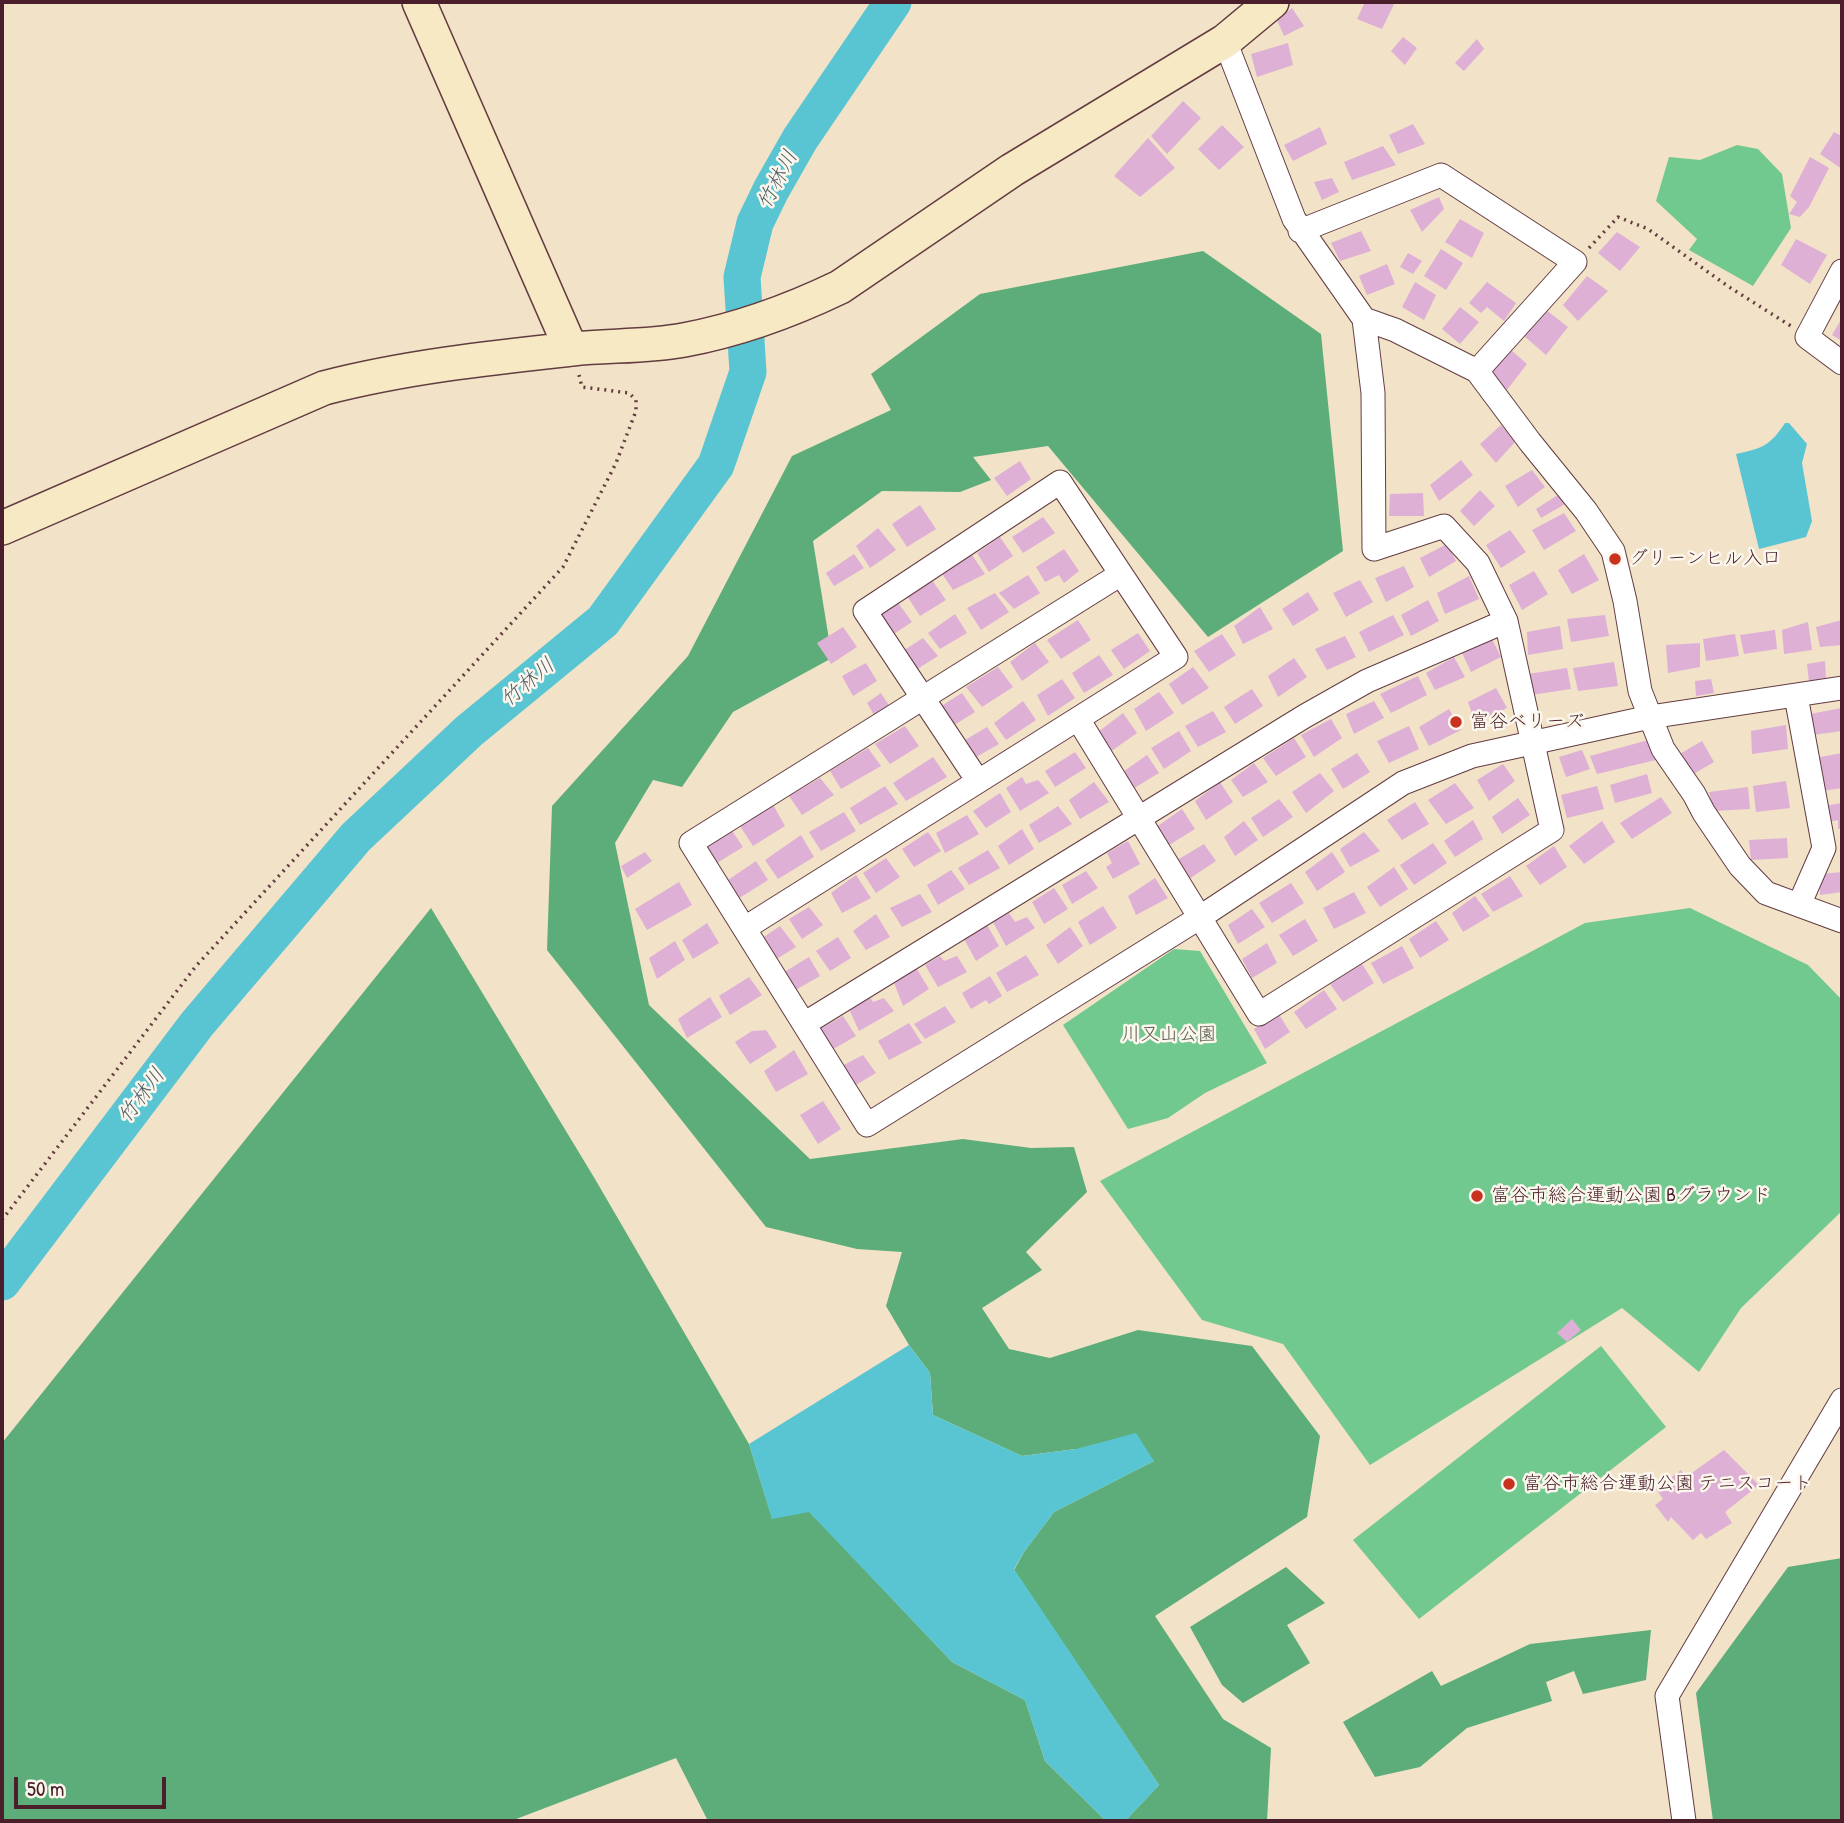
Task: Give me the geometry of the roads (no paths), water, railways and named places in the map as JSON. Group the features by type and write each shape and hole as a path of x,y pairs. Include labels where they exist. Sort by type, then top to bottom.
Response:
{"street":[{"path":"419,2 572,349"},
{"path":"2,528 324,388 370,376 450,363 572,349 680,341 768,318 839,286 1012,170 1225,41 1272,2"},
{"path":"1078,719 1259,1014 1552,830 1506,621 1478,563 1444,526 1374,549 1373,393 1364,319 1300,231 1225,41"},
{"path":"1300,231 1441,176 1575,262 1477,370"},
{"path":"1842,271 1807,337 1842,363"},
{"path":"1364,319 1395,330 1477,370 1530,442 1587,510 1613,551 1625,601 1640,691 1650,717 1663,749 1740,866 1766,893 1842,921"},
{"path":"744,928 1176,657 1060,482 865,611 978,781"},
{"path":"1121,574 691,843 867,1125 1199,918 1403,783 1472,756 1650,717 1842,688"},
{"path":"804,1024 1305,716 1367,681 1506,621"},
{"path":"1796,696 1833,847 1799,905"},
{"path":"1684,1821 1667,1696 1842,1400"}],"water":[{"path":"1785,423 1789,423 1807,444 1802,463 1812,521 1806,537 1759,549 1736,454 1764,445"},
{"path":"909,1345 930,1373 933,1415 1022,1456 1076,1449 1136,1433 1154,1461 1054,1512 1014,1569 1159,1785 1125,1821 1106,1821 1045,1761 1025,1700 952,1662 809,1512 772,1519 749,1444"}],"waterway":[{"name":"竹林川","path":"2,1282 197,1024 356,837 469,731 603,621 716,465 748,372 742,277 755,223 800,139 893,2"}],"place":[{"name":"グリーンヒル入口","path":"1615,559"},
{"name":"富谷ベリーズ","path":"1456,722"},
{"name":"富谷市総合運動公園 Bグラウンド","path":"1477,1196"},
{"name":"富谷市総合運動公園 テニスコート","path":"1509,1484"}],"park label":[{"name":"川又山公園","path":"1169,1035"}]}
